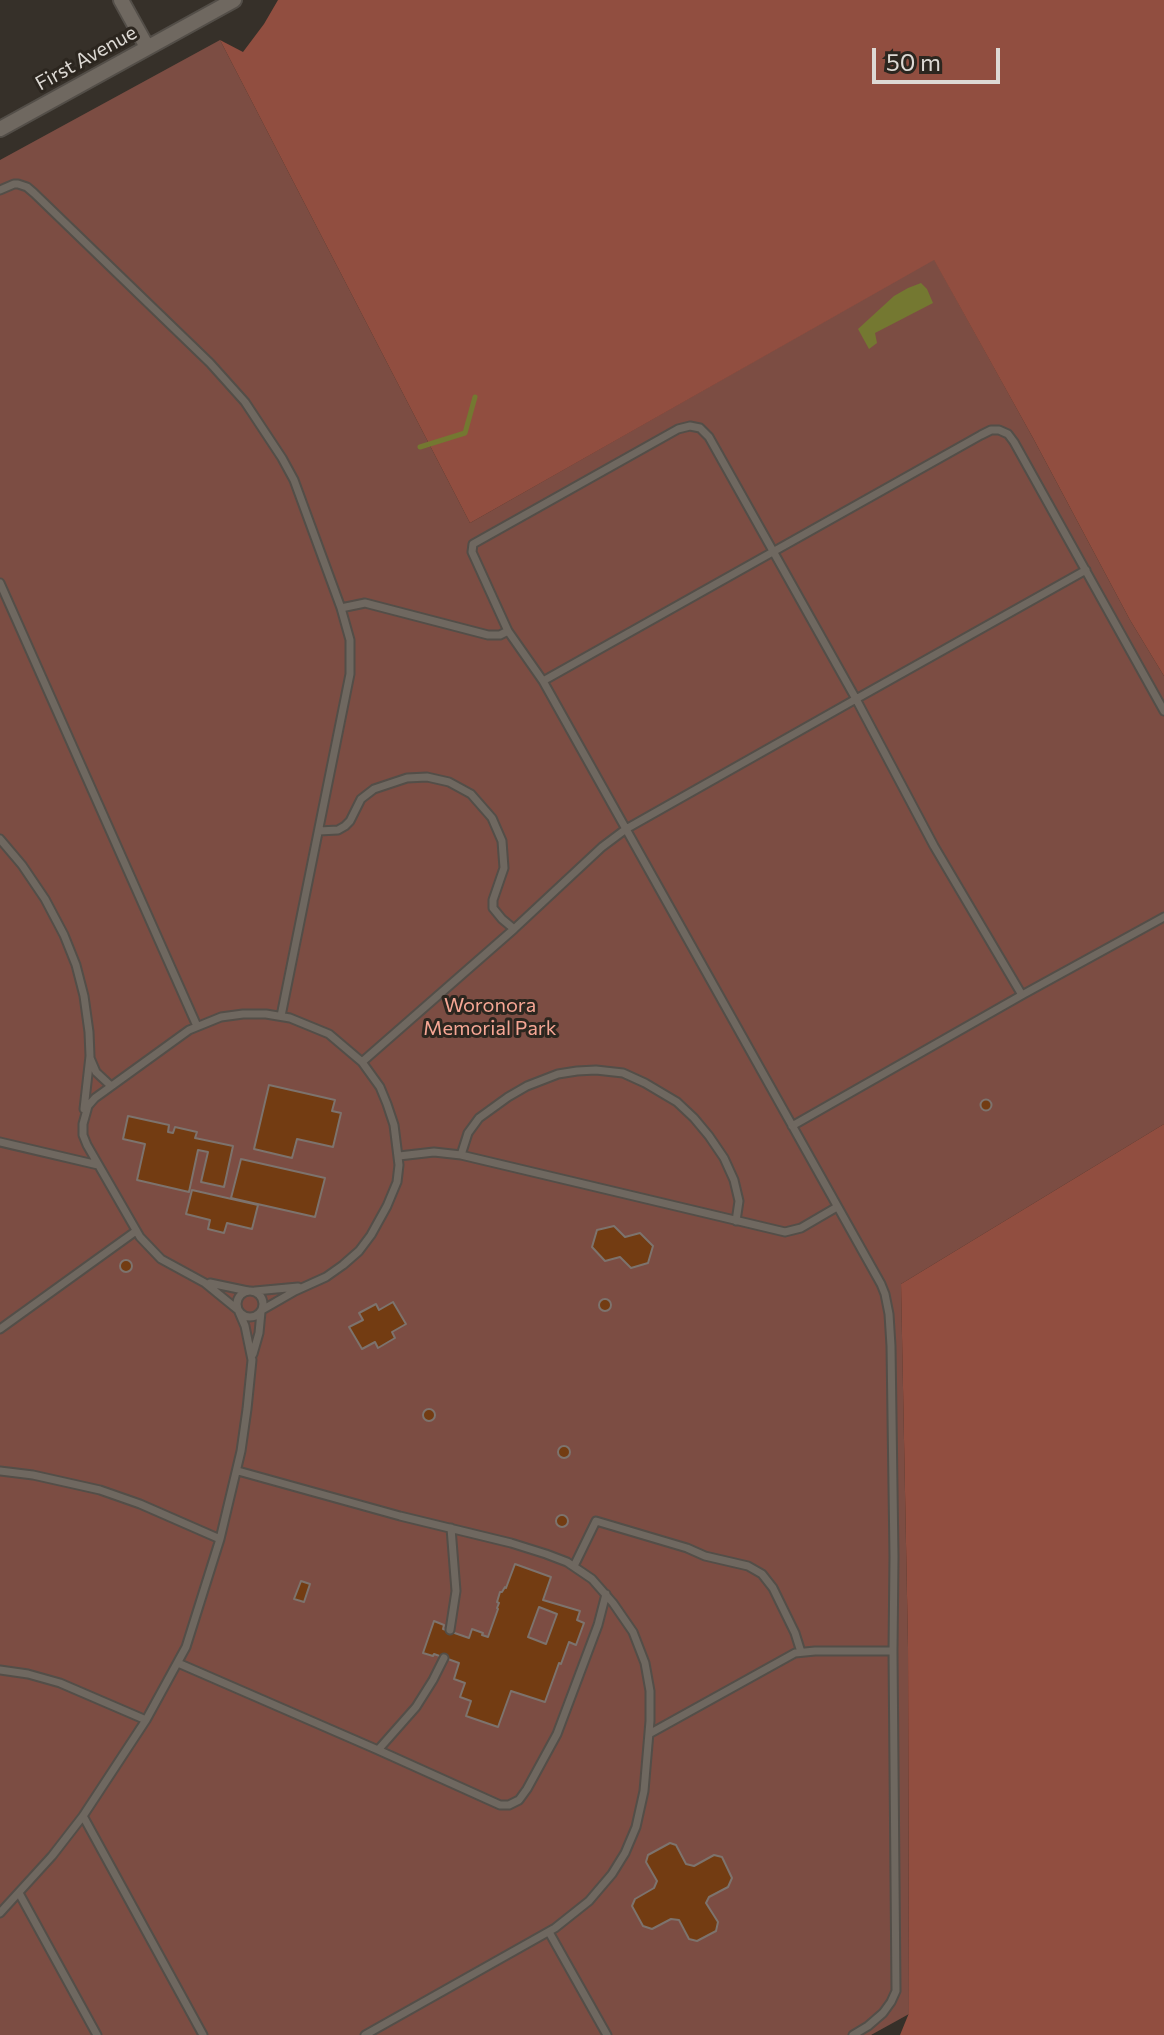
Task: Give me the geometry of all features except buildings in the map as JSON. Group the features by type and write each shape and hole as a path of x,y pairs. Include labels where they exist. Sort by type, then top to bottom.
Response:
{"street":[{"path":"121,0 147,47"},
{"name":"First Avenue","path":"0,129 234,0"}],"lane":[{"path":"0,190 14,184 30,190 210,363 245,402 294,480 341,608 350,640 350,674 281,1016"},
{"path":"853,2035 883,2013 896,1991 894,1557 889,1314 881,1284 543,681 508,631 472,552 473,544 686,426 698,427 708,435 856,699 934,846 1022,995"},
{"path":"543,681 981,435 999,430 1008,434 1014,442 1164,711"},
{"path":"362,1062 626,829 1086,570"},
{"path":"0,583 197,1026"},
{"path":"341,608 365,603 488,635 508,631"},
{"path":"319,831 338,830 345,826 365,795 388,783 420,776 460,786 479,802 500,832 504,868 493,908 514,929"},
{"path":"0,839 45,899 70,950 84,996 90,1056 84,1119 83,1135 136,1231 161,1259 200,1280 248,1318 254,1317 326,1277 359,1251 371,1235 394,1190 398,1173 399,1156 394,1125 380,1087 362,1062 329,1034 281,1016 243,1014 221,1017 197,1026 90,1102 84,1119"},
{"path":"792,1126 1164,917"},
{"path":"90,1056 96,1072 111,1086"},
{"path":"461,1155 468,1133 479,1118 527,1086 558,1074 577,1071 623,1073 667,1095 703,1127 734,1180 739,1201 736,1221"},
{"path":"0,1142 98,1165"},
{"path":"399,1156 434,1152 461,1155 778,1231 790,1232 801,1228 837,1207"},
{"path":"0,1329 136,1231"},
{"path":"0,1913 52,1856 83,1816 146,1720 178,1663 199,1608 238,1471 263,1300 251,1291 200,1280"},
{"path":"252,1360 245,1326 238,1311 238,1299 251,1291 308,1286"},
{"path":"238,1471 546,1554 574,1566 606,1594 628,1624 642,1653 650,1691 642,1804 625,1853 605,1883 589,1901 549,1932 367,2034"},
{"path":"1,1474 33,1475 100,1490 220,1539"},
{"path":"574,1566 596,1521 705,1556 748,1566 770,1582 801,1652"},
{"path":"450,1630 456,1591 451,1528"},
{"path":"178,1663 500,1805 509,1805 519,1800 527,1789 557,1734 598,1625 606,1594"},
{"path":"649,1734 801,1652 893,1651"},
{"path":"378,1750 416,1707 444,1658"},
{"path":"0,1670 60,1683 146,1720"},
{"path":"83,1816 203,2035"},
{"path":"19,1893 97,2035"},
{"path":"549,1932 607,2035"}],"green space":[{"name":"Woronora Memorial Park","path":"220,40 470,523 934,259 1130,620 1164,676 1164,1124 901,1284 908,1647 909,2014 871,2035 0,2035 0,160"}],"shaded area":[{"path":"278,0 1164,0 1164,676 1130,620 934,260 470,523 220,40 243,52"},
{"path":"921,283 933,303 875,333 877,343 869,349 858,329 894,296"},
{"path":"1164,1124 1164,2035 900,2035 909,2013 908,1647 901,1284"}],"waterway":[{"path":"420,447 465,433 475,397"}]}
